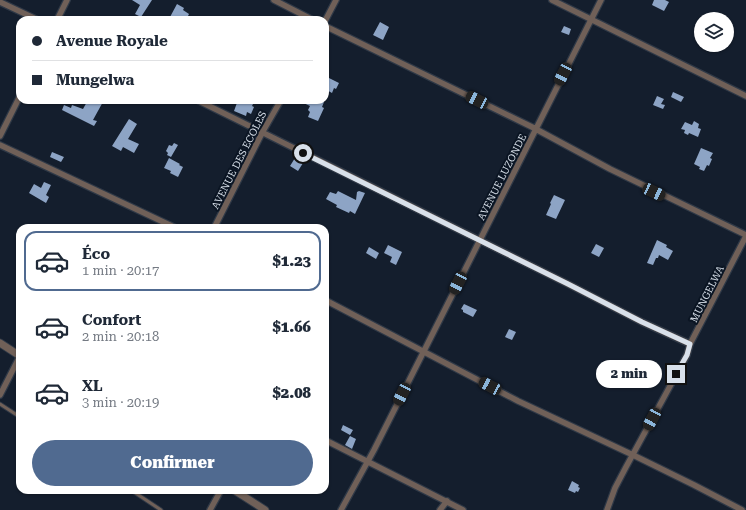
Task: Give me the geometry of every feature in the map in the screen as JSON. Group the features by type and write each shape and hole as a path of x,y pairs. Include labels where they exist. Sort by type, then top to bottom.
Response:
{"street":[{"path":"59,16 67,0"},
{"path":"274,0 305,16"},
{"path":"328,16 336,0"},
{"path":"552,0 746,96"},
{"name":"AVENUE LUZONDE","path":"341,510 368,462 601,0"},
{"path":"0,2 30,16"},
{"path":"329,28 536,129 610,169 746,236"},
{"path":"0,136 16,104"},
{"path":"205,104 642,322 690,344"},
{"name":"AVENUE DES ECOLES","path":"216,224 262,133 279,104"},
{"path":"0,145 168,224"},
{"name":"MUNGELWA","path":"607,510 615,488 687,355 690,344 746,236"},
{"path":"329,302 518,401 633,454 742,510"},
{"path":"0,343 16,353"},
{"path":"0,395 16,364"},
{"path":"329,442 463,510"},
{"path":"210,510 219,494"},
{"path":"240,494 264,510"},
{"path":"440,510 447,501"}],"lane":[{"path":"0,404 16,414"},
{"path":"137,494 161,510"}],"building":[{"path":"132,0 152,0 142,16 135,14 140,5"},
{"path":"654,0 665,0 669,2 664,11 652,5"},
{"path":"177,4 184,8 183,10 189,14 188,16 171,16"},
{"path":"380,22 389,27 383,40 373,35"},
{"path":"564,26 571,29 569,35 561,32"},
{"path":"329,78 339,83 336,89 334,88 332,93 329,91"},
{"path":"673,92 684,97 681,102 671,97"},
{"path":"657,96 664,99 661,104 665,105 663,109 653,105"},
{"path":"86,104 102,104 93,120 97,121 94,126 62,110 64,105 71,108 72,105 83,109"},
{"path":"237,104 253,104 252,106 254,107 251,114 247,112 246,116 234,111"},
{"path":"306,104 323,104 322,107 324,108 318,121 308,117 310,112 308,110 310,106"},
{"path":"129,119 137,124 128,139 139,144 134,153 123,147 121,151 112,146"},
{"path":"694,121 699,124 698,128 701,129 698,137 689,133 688,135 684,133 685,130 681,129 685,122 692,125"},
{"path":"174,143 178,145 171,157 167,155 168,153 166,151 169,145 172,146"},
{"path":"701,148 713,153 710,158 712,159 709,166 707,165 704,171 699,169 700,167 694,164"},
{"path":"52,152 64,157 61,162 50,157"},
{"path":"169,158 183,167 178,177 170,173 171,171 164,168"},
{"path":"295,158 303,163 298,171 290,166"},
{"path":"44,182 51,185 46,195 49,197 46,203 29,193 34,184 41,188"},
{"path":"338,191 356,200 357,192 359,191 365,193 355,214 336,207 337,205 326,199 330,192 336,194"},
{"path":"554,195 565,200 556,219 546,215"},
{"path":"657,240 667,245 666,247 673,251 668,260 659,255 653,265 647,263"},
{"path":"596,244 604,248 599,257 591,253"},
{"path":"388,245 402,252 396,265 390,262 392,257 384,253"},
{"path":"369,247 379,253 376,259 366,253"},
{"path":"464,304 477,310 473,317 463,312 461,309"},
{"path":"509,329 516,332 512,340 505,337"},
{"path":"343,425 353,430 350,435 341,430"},
{"path":"350,436 356,439 352,449 345,445"},
{"path":"572,481 579,485 578,487 580,488 578,492 576,491 575,493 568,490"}],"route":[{"path":"303,153 642,322 690,344 687,355 676,374"}]}
